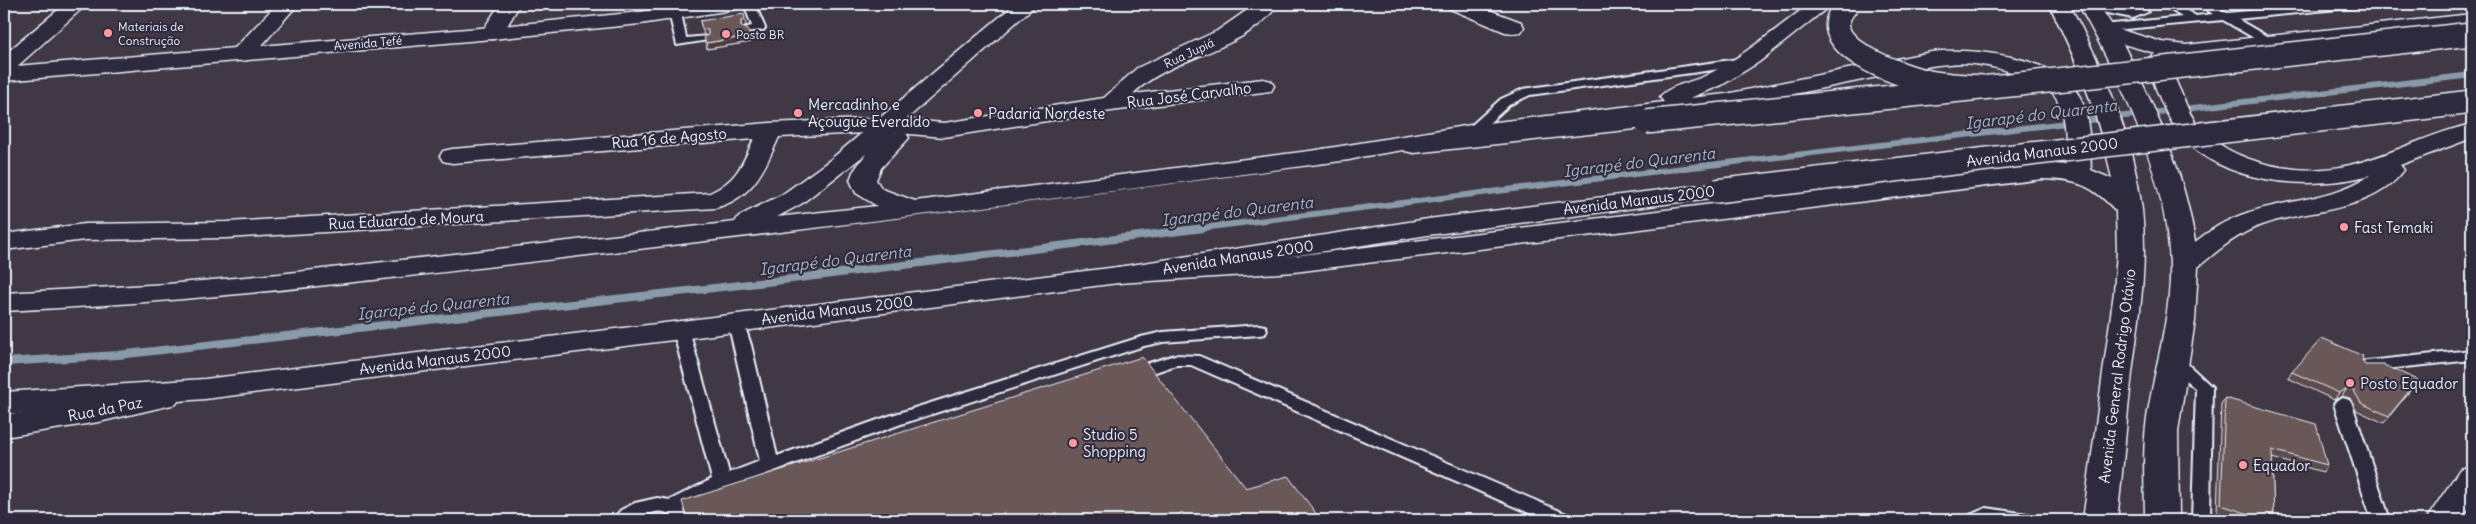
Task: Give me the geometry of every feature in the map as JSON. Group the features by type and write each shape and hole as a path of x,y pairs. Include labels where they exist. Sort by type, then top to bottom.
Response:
{"street":[{"path":"4,66 77,4"},
{"path":"242,54 288,4"},
{"path":"492,33 510,4"},
{"path":"916,209 883,200 869,193 861,180 865,171 898,126 1027,4"},
{"path":"731,231 804,191 898,126 1046,4"},
{"name":"Rua Jupiá","path":"1111,104 1141,76 1236,31 1252,20 1268,4"},
{"path":"1455,4 1513,27"},
{"path":"1607,116 1711,83 1747,62 1822,4"},
{"path":"1847,4 1837,16 1837,30 1846,44 1863,57 1921,80 1983,87"},
{"path":"2042,4 2080,46"},
{"name":"Avenida General Rodrigo Otávio","path":"2059,4 2101,92 2114,136 2129,210 2130,281 2109,433 2100,520"},
{"name":"Avenida Tefé","path":"4,74 492,33 674,13 724,5"},
{"path":"2089,5 2105,30 2134,88 2166,175 2184,265 2181,304 2163,421 2162,520"},
{"path":"2472,20 2271,44 2186,52 2159,59 2159,66 2189,130 2210,147 2227,157 2281,174 2306,178 2351,172 2447,137 2472,130"},
{"path":"2105,30 2151,46 2186,52"},
{"path":"4,302 158,294 279,283 916,209 1323,156 2472,34"},
{"path":"1323,156 1471,132 1726,102 1931,59 1974,57 2022,68 2047,80 2068,98 2077,144 2079,174"},
{"name":"Rua José Carvalho","path":"898,126 944,130 1111,104 1263,86"},
{"name":"Avenida Manaus 2000","path":"4,402 205,389 1118,275 1428,227 1716,190 2472,102"},
{"name":"Rua 16 de Agosto","path":"452,156 770,130 898,126"},
{"name":"Rua Eduardo de Moura","path":"4,242 85,232 226,230 714,200 730,194 746,182 770,130"},
{"path":"2184,265 2204,248 2249,220 2281,210 2341,198 2382,180 2405,153"},
{"path":"1118,275 1294,264 2034,172 2079,174 2110,188 2129,210"},
{"name":"Rua da Paz","path":"4,426 99,411 205,389"},
{"path":"2443,520 2472,478"}],"lane":[{"path":"748,30 759,28 750,4"},
{"path":"2089,5 2133,15 2142,12 2136,4"},
{"path":"2167,4 2193,19"},
{"path":"2204,4 2271,44"},
{"path":"2105,30 2193,19 2358,4"},
{"path":"674,13 681,42 704,38"},
{"path":"1471,132 1506,102 1527,92 1747,62"},
{"path":"736,322 770,465"},
{"path":"681,330 722,482"},
{"path":"621,520 631,511 658,504 677,513 698,492 722,482 895,420 1141,342 1163,337 1259,330"},
{"path":"2367,366 2472,355"},
{"path":"1113,380 1175,360 1193,360 1562,520"},
{"path":"2173,360 2204,387 2202,520"},
{"path":"2343,404 2381,520"},
{"path":"1977,520 1986,515 2027,520"}],"building":[{"name":"Posto BR","path":"744,14 745,20 741,21 741,26 747,28 750,36 706,43 704,37 708,35 708,30 702,29 700,21"},
{"name":"Posto Equador","path":"2322,338 2363,356 2362,360 2365,365 2384,365 2418,380 2389,416 2361,403 2354,391 2347,389 2339,393 2292,372"},
{"name":"Studio 5 Shopping","path":"1142,357 1246,488 1288,476 1321,520 687,520 682,501"},
{"name":"Equador","path":"2225,398 2316,424 2327,465 2272,450 2274,520 2268,520 2221,505"}],"waterway":[{"name":"Igarapé do Quarenta","path":"1194,229 1651,172 2472,75"},
{"name":"Igarapé do Quarenta","path":"4,362 118,355 767,282 1204,228"}],"place":[{"name":"Materiais de Construção","path":"108,33"},
{"name":"Posto BR","path":"726,34"},
{"name":"Mercadinho e Açougue Everaldo","path":"798,113"},
{"name":"Padaria Nordeste","path":"978,113"},
{"name":"Fast Temaki","path":"2344,227"},
{"name":"Posto Equador","path":"2350,383"},
{"name":"Studio 5 Shopping","path":"1073,443"},
{"name":"Equador","path":"2243,465"}]}
